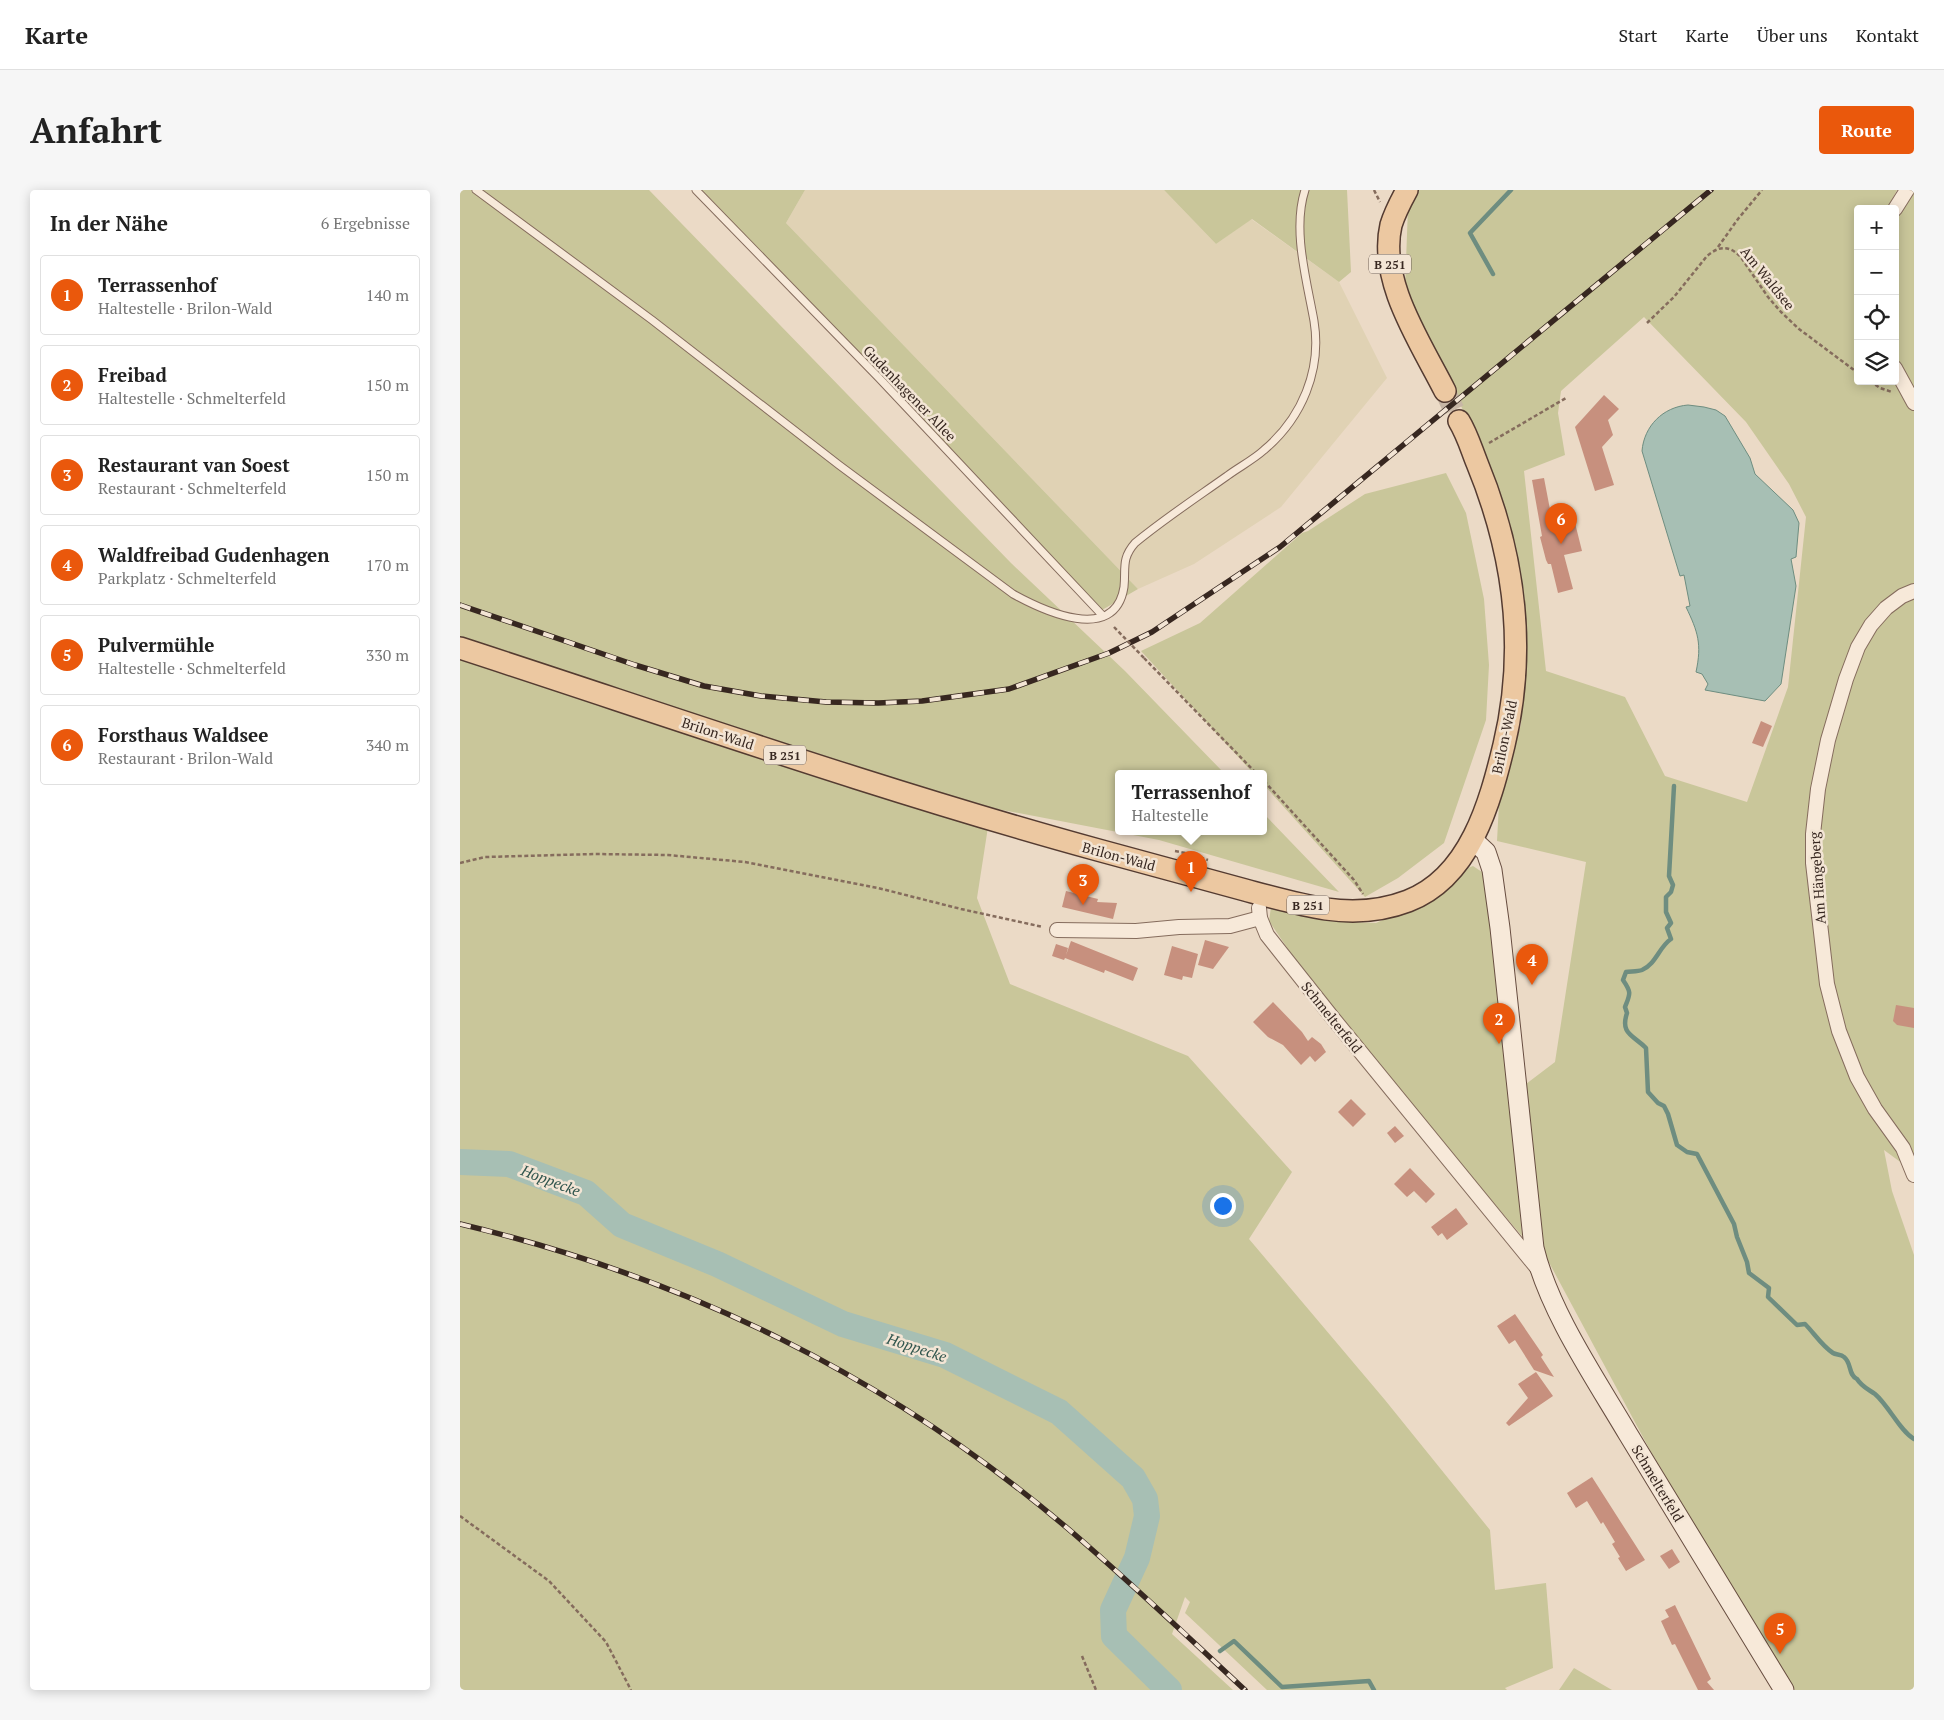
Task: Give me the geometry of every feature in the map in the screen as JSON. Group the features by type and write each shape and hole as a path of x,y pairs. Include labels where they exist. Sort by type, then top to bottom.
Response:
{"main road":[{"name":"B 251","path":"1407,190 1391,225 1389,252 1392,274 1407,316 1445,391"},
{"name":"Brilon-Wald","path":"460,648 808,762 1061,840 1303,904 1328,909 1364,898 1386,908 1403,903 1426,892 1447,874 1460,859 1472,839 1490,796 1507,731 1514,683 1517,643 1514,601 1505,546 1494,508 1459,421"},
{"name":"Schmelterfeld","path":"1472,839 1486,852 1492,870 1500,928 1534,1248 1540,1271 1550,1296 1567,1328 1616,1413 1784,1690"}],"street":[{"path":"1898,205 1907,190"},
{"path":"1899,376 1912,400"},
{"name":"Am Hängeberg","path":"1914,591 1902,596 1886,608 1871,625 1858,647 1846,679 1828,740 1818,789 1812,834 1813,863 1827,984 1838,1031 1857,1077 1875,1108 1904,1148 1914,1175"},
{"name":"Schmelterfeld","path":"1057,930 1136,931 1179,927 1230,926 1259,913 1267,935 1332,1018 1540,1271"},
{"path":"1904,1148 1914,1160"}],"lane":[{"path":"476,190 652,320 847,471 1013,594 1041,609 1080,620 1103,616 1116,605 1124,587 1125,558 1135,543 1261,453 1287,426 1299,410 1308,387 1315,360 1316,332 1301,240 1300,215 1305,190"},
{"name":"Gudenhagener Allee","path":"696,190 879,378 1103,616"}],"path":[{"path":"1374,190 1380,202"},
{"path":"1718,249 1738,219 1762,190"},
{"name":"Am Waldsee","path":"1647,323 1674,297 1707,256 1724,247 1735,251 1781,312 1799,329 1854,370"},
{"path":"1876,385 1912,400"},
{"path":"1473,452 1566,398"},
{"path":"1114,627 1253,770"},
{"path":"1267,784 1354,880 1364,898"},
{"path":"1171,851 1191,854 1211,862"},
{"path":"460,863 485,857 594,854 668,855 744,862 878,888 1057,930"},
{"path":"460,1516 549,1581 606,1642 632,1690"},
{"path":"1082,1656 1096,1690"}],"shaded area":[{"path":"460,190 649,190 1011,563 1125,671 1221,770 1115,770 1115,832 992,808 668,710 460,636"},
{"path":"695,190 805,190 786,223 1138,589 1102,610"},
{"path":"805,190 1164,190 1216,244 1251,219 1339,282 1387,378 1281,507 1194,564 1138,589 786,223"},
{"path":"1164,190 1347,190 1351,272 1339,282 1252,219 1216,244"},
{"path":"1417,190 1897,190 1889,205 1854,205 1854,385 1898,385 1914,409 1914,1172 1884,1150 1892,1191 1914,1255 1914,1690 1795,1690 1651,1452 1545,1255 1526,1084 1555,1062 1586,862 1497,841 1499,804 1521,724 1524,595 1478,438 1446,378 1405,289 1408,207","holes":["1644,317 1746,422 1789,484 1806,517 1788,687 1747,802 1665,776 1625,697 1546,671 1524,471 1565,455 1558,413 1561,391"]},
{"path":"1914,191 1914,396 1899,367 1899,213"},
{"path":"1688,405 1716,410 1725,416 1750,458 1755,474 1793,510 1799,523 1796,557 1791,559 1796,586 1781,684 1765,701 1705,690 1708,684 1702,674 1696,672 1699,646 1698,638 1686,607 1690,606 1684,575 1680,576 1642,451 1647,434 1656,419 1671,410"},
{"path":"1446,473 1466,513 1484,599 1489,665 1486,720 1444,843 1398,878 1365,897 1267,788 1267,770 1250,770 1141,651 1200,623 1302,533 1365,494"},
{"path":"460,658 988,827 977,898 1010,984 1188,1056 1292,1172 1249,1239 1385,1400 1490,1530 1495,1590 1546,1583 1553,1668 1505,1688 1507,1690 1267,1690 1185,1613 1190,1602 1185,1597 1172,1634 1233,1690 460,1690"},
{"path":"1267,817 1339,892 1159,840 1133,835 1267,835"},
{"path":"1473,866 1482,872 1487,882 1510,1093 1522,1236 1335,1018 1269,921 1271,907 1328,921 1376,923 1431,898"},
{"path":"1574,1668 1612,1690 1559,1690"}],"building":[{"path":"1604,395 1619,409 1608,420 1613,435 1602,447 1614,485 1595,491 1575,427"},
{"path":"1544,478 1552,520 1573,515 1582,551 1564,555 1573,589 1558,593 1551,564 1548,564 1546,560 1540,537 1542,536 1532,480"},
{"path":"1761,721 1772,726 1763,747 1752,743"},
{"path":"1066,891 1098,899 1097,902 1117,903 1113,919 1062,907"},
{"path":"1205,940 1229,947 1213,969 1198,965"},
{"path":"1071,941 1138,968 1133,981 1105,970 1104,973 1065,958 1064,960 1052,956 1056,944 1068,948 1066,955"},
{"path":"1172,946 1198,954 1192,978 1183,976 1182,980 1164,975"},
{"path":"1273,1002 1302,1032 1308,1041 1312,1037 1321,1044 1326,1052 1315,1062 1310,1056 1301,1065 1283,1045 1268,1037 1253,1022"},
{"path":"1896,1005 1914,1008 1914,1028 1897,1025 1893,1021"},
{"path":"1351,1099 1366,1114 1353,1127 1338,1112"},
{"path":"1395,1126 1404,1136 1395,1143 1387,1133"},
{"path":"1410,1168 1435,1194 1426,1203 1414,1191 1407,1197 1394,1184"},
{"path":"1456,1208 1468,1224 1447,1240 1442,1233 1438,1236 1431,1227"},
{"path":"1515,1314 1543,1355 1541,1357 1554,1377 1534,1370 1515,1340 1509,1344 1497,1326"},
{"path":"1536,1372 1553,1396 1509,1426 1506,1423 1528,1398 1518,1384"},
{"path":"1592,1477 1645,1560 1626,1571 1612,1544 1615,1542 1603,1522 1601,1524 1587,1501 1576,1508 1567,1493"},
{"path":"1672,1549 1680,1562 1669,1569 1660,1556"},
{"path":"1675,1605 1711,1679 1707,1682 1714,1690 1698,1690 1675,1644 1672,1645 1661,1621 1669,1617 1665,1610"}],"waterway":[{"path":"1493,274 1470,233 1511,190"},
{"path":"1674,786 1669,876 1673,885 1671,892 1666,897 1666,912 1671,923 1667,928 1671,939 1663,946 1651,964 1640,971 1626,972 1623,980 1629,994 1625,1007 1627,1013 1625,1026 1629,1034 1646,1048 1648,1092 1658,1103 1664,1106 1677,1145 1687,1152 1697,1154 1734,1224 1749,1273 1769,1288 1768,1297 1797,1325 1805,1324 1829,1350 1834,1354 1844,1357 1848,1362 1852,1375 1880,1399 1904,1430 1914,1439"},
{"name":"Hoppecke","path":"460,1162 509,1164 586,1193 622,1225 717,1264 843,1324 945,1355 1059,1412 1133,1478 1145,1499 1147,1516 1137,1558 1113,1610 1114,1636 1169,1690"},
{"path":"1220,1651 1234,1641 1282,1687 1369,1681 1374,1690"}],"tunnel":[{"path":"1445,391 1459,421"}],"railway":[{"path":"460,605 635,665 704,686 761,696 826,702 878,703 922,701 1009,689 1109,653 1152,632 1280,547 1711,190"},
{"path":"460,1224 544,1246 625,1273 704,1304 781,1339 855,1379 928,1424 998,1473 1066,1527 1245,1690"}],"place":[{"name":"Forsthaus Waldsee","path":"1561,544"},
{"name":"Terrassenhof","path":"1191,892"},
{"name":"Restaurant van Soest","path":"1083,905"},
{"name":"Waldfreibad Gudenhagen","path":"1532,985"},
{"name":"Freibad","path":"1499,1044"},
{"name":"Pulvermühle","path":"1780,1654"}]}
